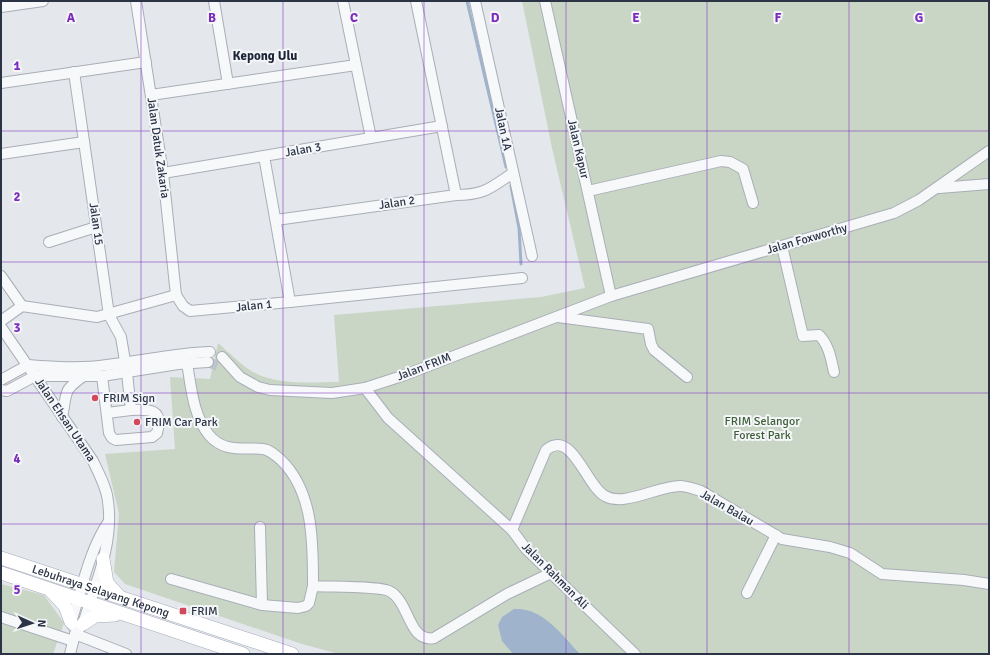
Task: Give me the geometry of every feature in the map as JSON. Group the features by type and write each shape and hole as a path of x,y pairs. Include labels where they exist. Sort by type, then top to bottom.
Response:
{"main road":[{"name":"Lebuhraya Selayang Kepong","path":"1,558 292,654"},
{"path":"103,559 107,583 121,598"},
{"name":"Lebuhraya Selayang Kepong","path":"1,573 243,654"},
{"path":"48,589 65,606 76,630 88,619 100,615 129,616"}],"street":[{"path":"1,7 43,1"},
{"name":"Jalan Datuk Zakaria","path":"136,1 163,173 176,295"},
{"path":"214,1 228,84"},
{"path":"343,1 371,138"},
{"path":"416,1 456,194"},
{"name":"Jalan 1A","path":"475,1 532,256"},
{"name":"Jalan Kapur","path":"545,1 611,296"},
{"path":"1,83 146,62"},
{"path":"151,95 356,65"},
{"name":"Jalan 15","path":"74,72 109,315 121,337 131,410"},
{"name":"Jalan 3","path":"163,173 442,126"},
{"path":"1,154 84,142"},
{"name":"Jalan Foxworthy","path":"611,296 894,213 919,200 989,152"},
{"path":"264,156 290,302"},
{"path":"588,192 721,161 730,162 743,169 753,203"},
{"name":"Jalan 2","path":"276,220 456,194 471,195 484,192 513,173"},
{"path":"937,188 989,184"},
{"path":"50,242 96,227"},
{"path":"782,246 803,336 820,335 827,344 834,372"},
{"path":"1,276 22,306"},
{"name":"Jalan 1","path":"176,295 184,306 190,311 198,311 522,278"},
{"path":"1,320 22,306 98,317 176,295"},
{"name":"Jalan FRIM","path":"221,362 234,370 246,381 270,390 332,393 365,388 396,378 611,296"},
{"path":"557,317 648,329 651,344 654,350 687,377"},
{"name":"Jalan Ehsan Utama","path":"2,333 28,365 93,462 101,478 108,502 109,537 103,559 88,587"},
{"path":"1,380 28,365 126,367 187,363 209,357 176,354 126,367 102,376 35,376 7,391 1,390"},
{"path":"171,579 262,605 298,608 306,606 310,603 313,586 311,534 307,509 301,489 285,464 270,452 264,449 234,450 219,443 209,436 196,408 187,363"},
{"path":"62,417 66,390 71,384 84,375"},
{"path":"102,376 109,433 112,438 116,440 152,436 157,433 159,426 158,417 154,411 149,409 107,413"},
{"name":"Jalan Rahman Ali","path":"365,388 388,418 459,480 512,530 526,549 635,654"},
{"name":"Jalan Balau","path":"512,530 546,450 555,444 560,444 568,448 599,492 608,498 624,499 672,487 690,488 700,491 790,542 830,547 850,553 882,574 964,580 989,584"},
{"name":"Jalan Ehsan Utama","path":"70,654 101,533 109,521"},
{"path":"260,527 262,605"},
{"path":"747,593 776,535"},
{"path":"313,586 389,591 403,606 421,637 426,640 434,638 507,594 551,573"},
{"path":"1,617 76,630 126,654"}],"green space":[{"name":"FRIM Selangor Forest Park","path":"522,1 989,1 989,654 339,654 302,644 125,584 114,572 119,514 105,454 175,449 170,377 210,379 218,343 244,366 256,374 271,379 290,382 339,382 334,315 541,297 585,288 552,148"},
{"path":"1,584 44,595 64,623 53,654 1,654"}],"water":[{"path":"514,609 524,610 543,617 559,631 580,654 513,654 502,641 498,625 502,617"}],"waterway":[{"path":"467,1 506,167"},
{"path":"511,186 519,228 521,264"}],"tunnel":[{"path":"208,362 220,367"}],"place":[{"name":"FRIM Sign","path":"95,398"},
{"name":"FRIM Car Park","path":"137,422"},
{"name":"FRIM","path":"183,611"}],"district":[{"name":"Kepong Ulu","path":"265,56"}]}
